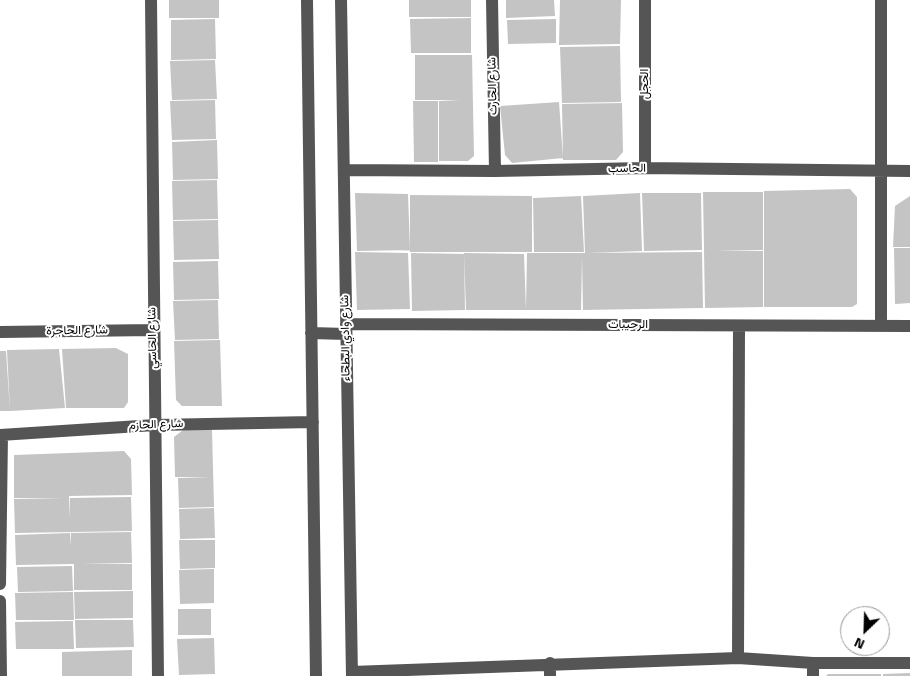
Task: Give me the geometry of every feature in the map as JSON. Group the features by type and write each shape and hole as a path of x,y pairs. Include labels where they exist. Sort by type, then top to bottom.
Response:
{"street":[{"name":"شارع الحاسي","path":"151,0 158,676"},
{"path":"307,0 316,676"},
{"name":"شارع وادي البطحاء","path":"341,0 352,674"},
{"name":"شارع الحارث","path":"492,0 495,171"},
{"name":"الحجل","path":"645,0 645,168"},
{"path":"881,0 881,326"},
{"name":"الحاسب","path":"344,170 495,171 645,168 910,171"},
{"path":"738,658 739,326"},
{"name":"الرحيبات","path":"311,333 346,329 910,326"},
{"name":"شارع الحاجرة","path":"0,332 153,330"},
{"name":"شارع الحازم","path":"1,435 155,424 313,422"},
{"path":"0,584 1,435"},
{"path":"0,602 1,676"},
{"path":"352,674 550,670 738,658 813,670 910,663"}],"building":[{"path":"169,0 219,0 219,18 169,18"},
{"path":"409,0 471,0 471,17 409,17"},
{"path":"506,0 554,0 555,16 506,18"},
{"path":"560,0 621,0 620,44 559,45"},
{"path":"471,18 471,53 411,53 410,19"},
{"path":"215,19 216,59 171,60 171,20"},
{"path":"556,19 556,43 508,44 507,20"},
{"path":"620,46 621,102 562,103 560,47"},
{"path":"415,55 472,55 474,156 468,161 439,161 439,101 460,100 415,100"},
{"path":"215,60 217,99 172,100 170,61"},
{"path":"215,100 216,139 172,140 170,101"},
{"path":"413,101 438,101 438,162 414,162"},
{"path":"559,102 563,158 512,163 505,155 500,106"},
{"path":"622,103 623,152 616,160 563,160 562,104"},
{"path":"217,140 218,179 173,180 172,142"},
{"path":"217,180 218,219 173,220 172,181"},
{"path":"850,189 857,197 857,304 852,307 764,307 764,191"},
{"path":"703,192 763,192 763,250 714,250 763,251 763,307 705,308"},
{"path":"355,193 408,194 410,250 357,251"},
{"path":"640,193 642,251 588,253 702,252 703,308 583,310 582,257 581,310 526,310 527,253 585,253 583,196"},
{"path":"642,193 701,193 702,250 644,251"},
{"path":"410,195 532,196 532,252 410,252"},
{"path":"581,196 584,252 534,252 533,198"},
{"path":"910,196 910,247 893,247 895,206"},
{"path":"218,220 219,259 174,260 173,221"},
{"path":"894,248 910,248 910,303 895,304"},
{"path":"355,252 408,253 410,309 357,310"},
{"path":"411,253 464,254 465,310 412,311"},
{"path":"464,253 524,254 526,310 466,310"},
{"path":"218,261 219,299 174,300 173,262"},
{"path":"218,300 219,339 175,340 173,301"},
{"path":"220,340 222,406 182,406 176,400 174,341"},
{"path":"116,348 128,354 128,402 124,408 66,408 62,349"},
{"path":"59,349 65,408 10,411 7,350"},
{"path":"0,351 6,351 10,411 0,411"},
{"path":"183,430 212,430 214,507 179,508 178,478 211,477 175,477 174,437"},
{"path":"124,451 131,459 132,495 69,496 70,519 70,498 131,497 132,531 15,533 14,499 65,498 14,498 14,455"},
{"path":"214,508 215,538 180,539 179,509"},
{"path":"131,532 132,563 81,564 132,564 132,590 74,590 74,564 16,565 15,535 70,533 70,546 71,533"},
{"path":"179,540 215,540 215,568 180,569"},
{"path":"72,566 73,591 18,592 17,567"},
{"path":"214,569 214,603 180,604 179,570"},
{"path":"133,591 133,618 75,619 74,592"},
{"path":"73,592 74,620 16,620 15,593"},
{"path":"178,609 211,609 211,635 178,635"},
{"path":"75,620 133,620 134,647 76,648"},
{"path":"73,621 74,649 16,649 15,622"},
{"path":"214,638 215,674 179,675 177,639"},
{"path":"132,650 132,676 62,676 62,652"},
{"path":"910,673 910,676 883,676 883,674"},
{"path":"828,674 881,674 881,676 826,676"}]}
